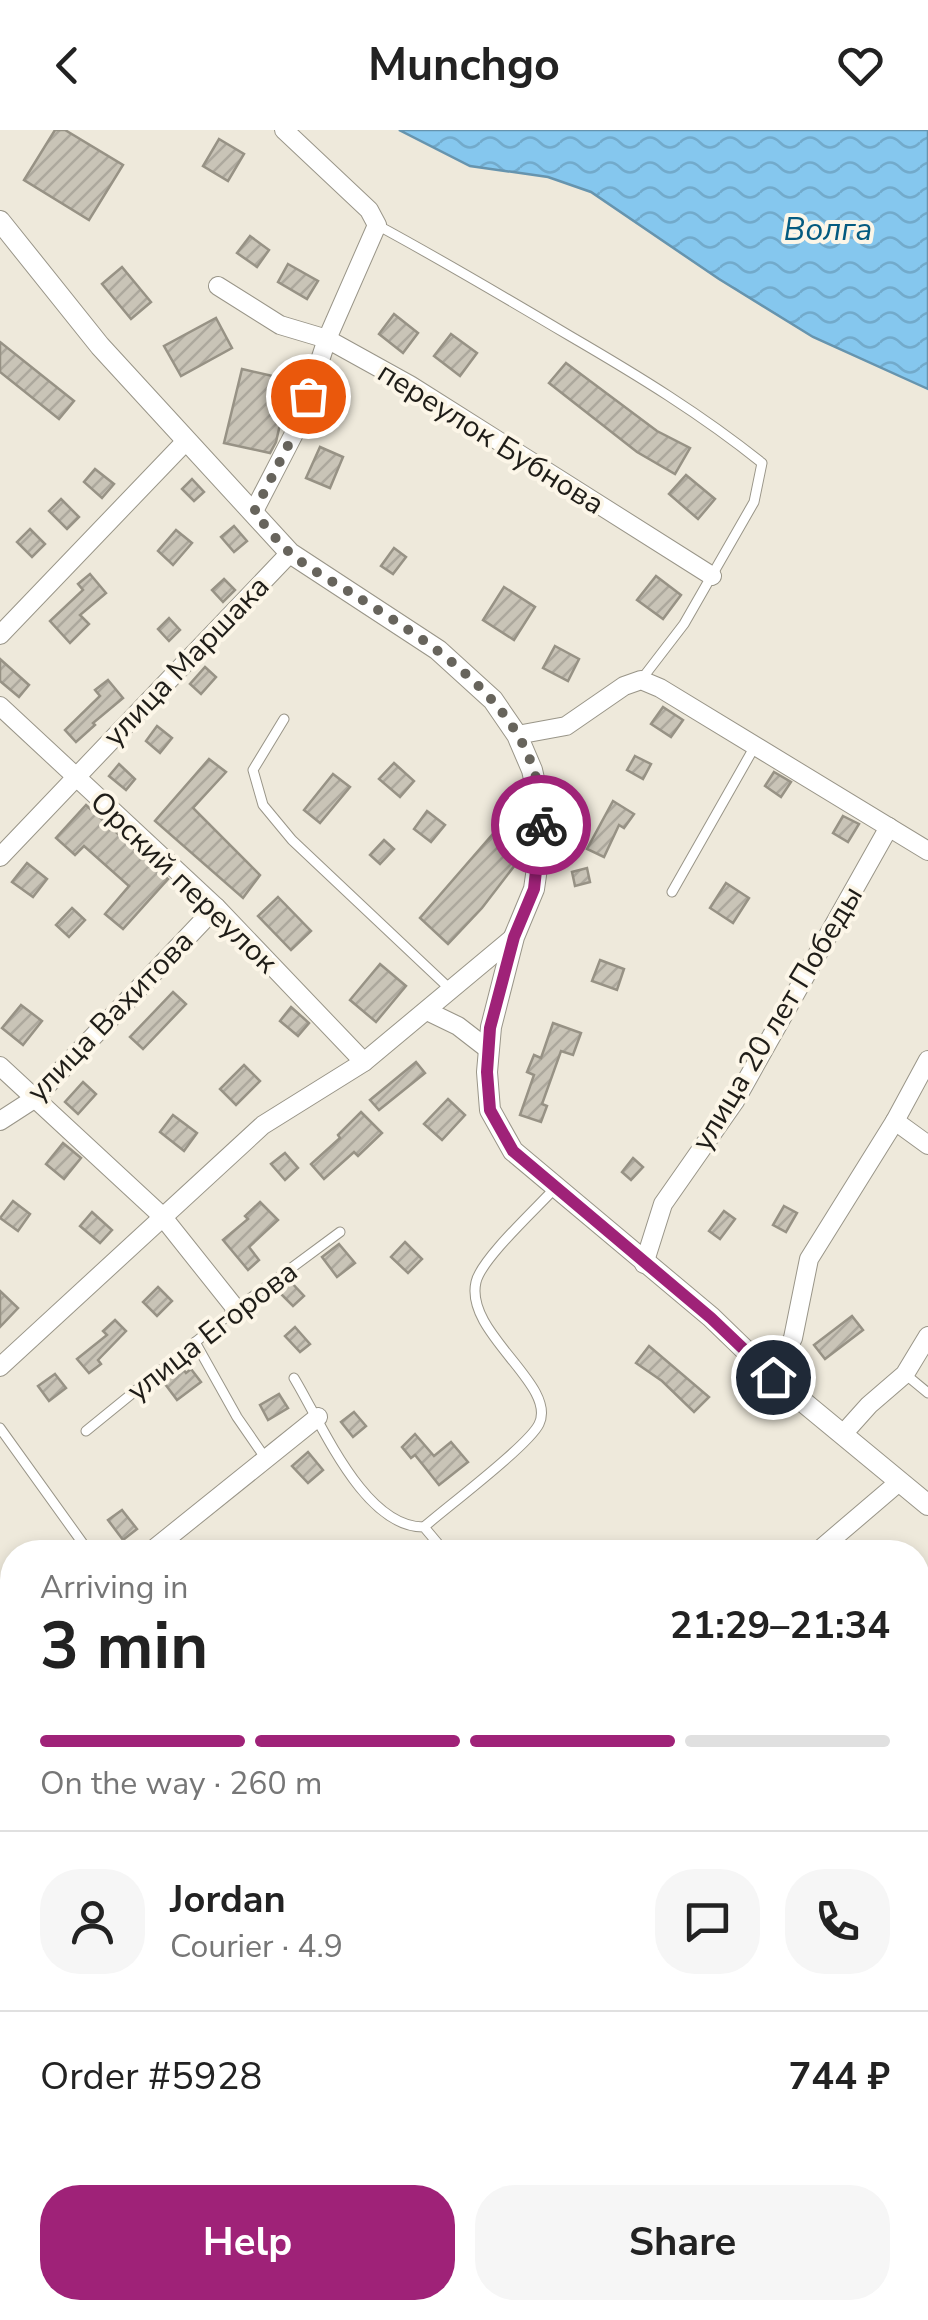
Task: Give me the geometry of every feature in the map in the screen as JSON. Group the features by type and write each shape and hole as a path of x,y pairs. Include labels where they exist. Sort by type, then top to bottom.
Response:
{"street":[{"path":"254,512 299,424 327,339 377,225 369,210 284,130"},
{"path":"3,232 100,346 290,553 438,650 493,700 517,735 532,770 542,814 534,889 514,937 488,1050 490,1110 513,1151 711,1318 773,1377 928,1505"},
{"name":"переулок Бубнова","path":"218,286 280,326 327,339 410,385 712,576"},
{"path":"0,635 186,441"},
{"name":"улица Маршака","path":"0,858 290,553"},
{"path":"517,735 566,726 624,686 641,680 928,852"},
{"name":"Орский переулок","path":"0,706 216,907 364,1062"},
{"name":"улица 20 лет Победы","path":"644,1264 663,1204 735,1101 889,827"},
{"name":"улица Вахитова","path":"0,1120 34,1099 216,907"},
{"path":"0,1367 263,1125 364,1062 514,937"},
{"path":"427,1012 458,1026 488,1050"},
{"path":"773,1377 793,1338 809,1259 928,1060"},
{"path":"0,1066 162,1216 236,1309"},
{"path":"895,1121 928,1145"},
{"path":"843,1434 905,1374 928,1336"},
{"path":"165,1540 318,1418"},
{"path":"831,1540 900,1482"}],"lane":[{"path":"377,225 658,386 762,463 754,502 684,624 641,680"},
{"path":"284,720 252,770 262,805 292,840 452,991"},
{"path":"672,892 756,746"},
{"path":"294,1378 374,1506 406,1527 424,1527 540,1423 542,1406 486,1326 476,1304 476,1280 504,1242 556,1188"},
{"name":"улица Егорова","path":"86,1431 236,1309 340,1232"},
{"path":"196,1342 237,1417 266,1459"},
{"path":"905,1374 928,1393"},
{"path":"0,1428 80,1540"},
{"path":"424,1527 435,1540"}],"water":[{"name":"Волга","path":"399,130 928,130 928,389 813,337 591,192 548,177 470,166"}],"building":[{"path":"55,130 65,130 123,165 89,220 24,180"},
{"path":"219,139 244,154 228,181 203,166"},
{"path":"250,236 269,250 257,267 237,253"},
{"path":"288,264 318,281 307,299 278,282"},
{"path":"122,267 151,302 131,319 102,284"},
{"path":"394,314 418,333 403,353 379,334"},
{"path":"216,318 232,348 181,376 164,346"},
{"path":"451,334 477,353 460,376 434,356"},
{"path":"0,342 74,401 59,419 0,372"},
{"path":"566,363 657,431 690,448 675,474 637,452 549,383"},
{"path":"242,369 290,380 270,453 224,443"},
{"path":"320,447 343,457 330,488 306,478"},
{"path":"95,469 114,484 102,498 84,482"},
{"path":"686,475 715,499 698,519 669,494"},
{"path":"192,479 204,492 194,501 182,489"},
{"path":"61,499 79,517 67,529 49,511"},
{"path":"234,526 247,541 234,552 221,537"},
{"path":"30,529 45,544 32,557 17,542"},
{"path":"176,530 192,543 173,565 158,551"},
{"path":"394,548 406,557 393,574 381,566"},
{"path":"90,574 106,593 80,615 89,624 70,643 50,621 83,590 78,584"},
{"path":"656,576 681,595 663,619 637,600"},
{"path":"224,579 235,590 223,602 212,590"},
{"path":"504,587 535,607 514,640 483,620"},
{"path":"169,618 180,630 169,641 158,629"},
{"path":"555,646 579,659 568,681 543,668"},
{"path":"0,659 29,685 19,697 0,681"},
{"path":"205,667 216,677 201,694 190,684"},
{"path":"108,680 123,698 76,742 65,730 100,696 95,690"},
{"path":"663,707 683,720 671,737 651,724"},
{"path":"157,726 172,738 160,753 146,741"},
{"path":"635,756 651,764 643,779 627,770"},
{"path":"209,759 226,772 193,808 260,875 243,898 155,821"},
{"path":"394,763 414,781 400,797 379,779"},
{"path":"119,764 135,779 126,790 109,776"},
{"path":"774,772 791,782 781,797 765,786"},
{"path":"333,774 350,787 320,823 304,810"},
{"path":"613,801 634,814 624,828 619,825 604,857 587,849"},
{"path":"86,805 168,879 123,929 105,914 129,886 84,846 75,855 56,838"},
{"path":"427,811 445,825 431,842 414,829"},
{"path":"843,816 859,824 848,842 833,833"},
{"path":"498,828 525,852 448,944 420,918"},
{"path":"384,840 394,849 380,864 370,855"},
{"path":"27,863 47,879 33,897 12,882"},
{"path":"587,868 590,882 575,886 572,872"},
{"path":"726,883 749,898 733,923 710,908"},
{"path":"278,897 311,931 291,950 258,916"},
{"path":"72,908 85,920 69,937 56,925"},
{"path":"600,960 624,969 617,990 592,981"},
{"path":"380,964 406,986 376,1022 350,1000"},
{"path":"173,992 186,1004 143,1049 130,1037"},
{"path":"21,1005 42,1021 23,1045 2,1028"},
{"path":"291,1007 309,1023 298,1036 280,1021"},
{"path":"553,1023 581,1033 573,1055 561,1051 542,1104 547,1106 541,1122 520,1115 534,1075 527,1072 534,1055 541,1058"},
{"path":"416,1062 425,1073 379,1110 370,1100"},
{"path":"244,1065 260,1081 236,1105 220,1089"},
{"path":"83,1082 96,1094 78,1114 65,1102"},
{"path":"448,1099 465,1115 442,1140 424,1124"},
{"path":"361,1112 382,1133 358,1156 354,1152 324,1179 311,1164"},
{"path":"173,1115 197,1133 184,1151 160,1132"},
{"path":"63,1143 81,1158 64,1179 46,1164"},
{"path":"285,1153 298,1168 285,1180 271,1164"},
{"path":"633,1158 643,1167 631,1180 622,1172"},
{"path":"13,1201 30,1214 18,1231 0,1218"},
{"path":"260,1202 278,1220 249,1247 259,1260 248,1270 223,1240 248,1219 245,1216"},
{"path":"784,1206 797,1213 786,1232 773,1225"},
{"path":"724,1211 735,1219 720,1239 709,1231"},
{"path":"92,1212 112,1230 100,1243 80,1226"},
{"path":"405,1242 422,1259 408,1273 391,1257"},
{"path":"339,1244 355,1263 337,1277 322,1257"},
{"path":"290,1281 304,1296 293,1306 279,1292"},
{"path":"158,1287 172,1301 157,1316 143,1302"},
{"path":"0,1291 18,1308 0,1327"},
{"path":"852,1316 863,1330 825,1359 814,1345"},
{"path":"115,1320 126,1331 98,1360 101,1364 89,1373 77,1359 107,1335 103,1331"},
{"path":"295,1327 310,1344 300,1352 285,1336"},
{"path":"649,1346 709,1397 694,1412 662,1381 636,1363"},
{"path":"180,1365 186,1373 191,1369 201,1382 177,1400 162,1380"},
{"path":"55,1374 66,1388 49,1401 38,1386"},
{"path":"279,1394 288,1408 268,1420 260,1405"},
{"path":"354,1412 366,1426 353,1437 341,1422"},
{"path":"415,1434 434,1456 451,1442 468,1462 439,1485 415,1455 411,1458 402,1447"},
{"path":"308,1452 323,1470 308,1483 292,1466"},
{"path":"122,1510 137,1529 123,1540 108,1520"}],"way so far":[{"path":"308,396 299,424 254,512 290,553 438,650 493,700 517,735 532,770 541,825"}],"route":[{"path":"541,825 534,889 514,937 490,1028 490,1110 513,1151 711,1318 773,1377"}]}
